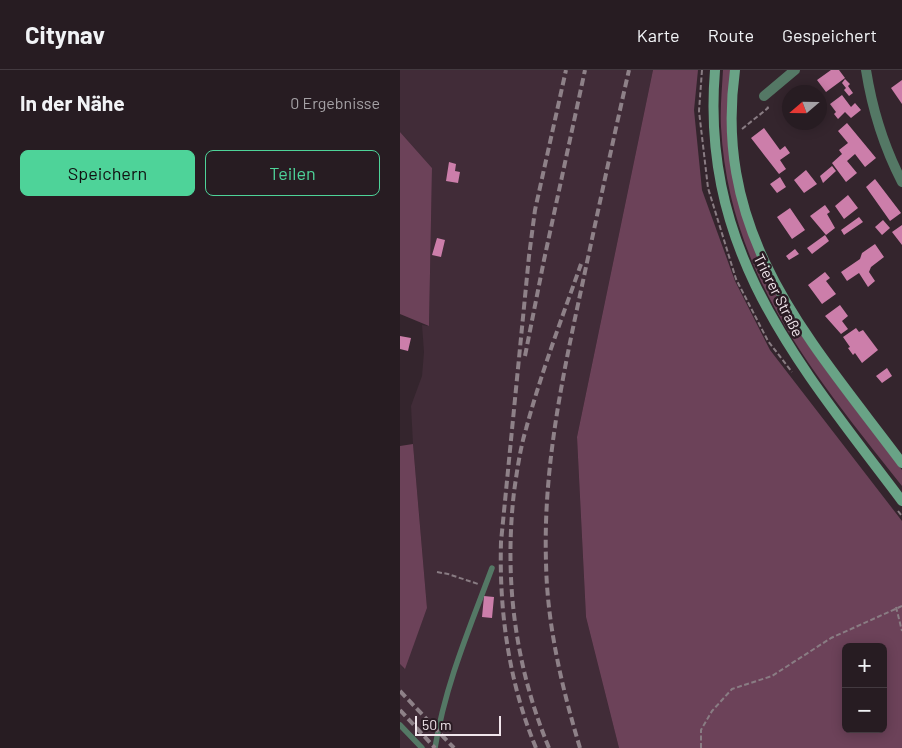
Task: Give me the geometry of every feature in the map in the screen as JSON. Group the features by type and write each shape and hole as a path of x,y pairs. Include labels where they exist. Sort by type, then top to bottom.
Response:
{"main road":[{"name":"Trierer Straße","path":"715,70 713,111 719,174 734,234 750,277 771,318 796,359 902,501"},
{"name":"Trierer Straße","path":"735,70 732,137 737,178 752,232 770,276 813,344 902,464"}],"street":[{"path":"764,96 795,70"},
{"path":"866,70 869,90 891,161 902,182"}],"lane":[{"path":"435,748 452,674 492,568"},
{"path":"400,725 422,748"}],"path":[{"path":"732,137 768,108 764,96"},
{"path":"436,572 448,574 485,587"},
{"path":"701,748 701,730 712,711 732,689 772,676 831,638 902,606"},
{"path":"896,608 902,632"}],"shaded area":[{"path":"400,70 653,70 577,437 586,617 619,748 400,748 400,664 404,669 427,608 411,406 422,376 424,352 422,325 429,326 432,168 400,132"},
{"path":"653,70 698,70 694,110 702,190 735,281 770,350 902,521 902,748 619,748 586,617 577,437"},
{"path":"723,70 731,70 728,141 731,165 741,209 755,251 774,290 821,364 902,470 902,486 838,404 809,363 782,321 759,277 740,230 728,180 721,127"},
{"path":"400,132 432,168 429,326 400,314"},
{"path":"413,444 427,608 405,669 400,664 400,446"}],"building":[{"path":"831,70 839,70 845,78 827,91 827,85 821,85 817,80"},
{"path":"845,79 850,84 848,86 853,93 849,96 844,90 846,88 842,83"},
{"path":"902,80 902,104 891,88"},
{"path":"842,95 851,107 855,103 861,110 851,118 845,112 838,119 834,114 836,112 830,104"},
{"path":"847,123 876,158 865,167 855,154 847,161 857,173 846,182 832,163 842,154 839,150 848,143 838,131"},
{"path":"764,128 780,150 785,146 790,153 780,160 786,169 779,174 751,138"},
{"path":"449,162 456,164 455,171 460,172 458,183 446,181"},
{"path":"832,166 836,171 823,183 820,176"},
{"path":"806,170 817,184 804,193 794,180"},
{"path":"780,177 786,187 777,193 770,184"},
{"path":"875,179 901,213 890,221 866,187"},
{"path":"848,195 858,208 844,219 835,206"},
{"path":"825,205 830,212 827,214 835,228 826,235 810,216"},
{"path":"790,208 805,230 792,239 777,217"},
{"path":"859,217 863,222 844,235 841,230"},
{"path":"883,220 890,228 882,235 875,227"},
{"path":"902,225 902,245 892,232"},
{"path":"825,235 829,241 812,254 807,248"},
{"path":"437,238 445,240 441,257 432,255"},
{"path":"875,244 884,257 871,267 869,272 875,281 868,287 859,273 847,281 841,272 860,259 862,253"},
{"path":"795,249 799,254 789,260 786,256"},
{"path":"825,272 830,278 826,281 836,294 822,304 808,285"},
{"path":"840,305 848,316 842,321 848,329 841,334 825,316"},
{"path":"856,328 859,332 863,330 878,350 862,363 855,353 853,355 843,337"},
{"path":"400,336 411,338 408,351 400,349"},
{"path":"887,368 892,376 882,383 876,376"},
{"path":"484,596 494,597 492,618 482,617"}],"railway":[{"path":"536,748 519,698 508,647 502,595 501,542 535,210 566,70"},
{"path":"525,356 585,70"},
{"path":"580,748 567,702 552,633 549,609 546,562 548,491 551,455 568,351 629,70"},
{"path":"549,748 537,717 520,654 512,590 510,558 511,525 515,484 524,437 545,366 581,264"},
{"path":"400,691 454,748"},
{"path":"400,710 435,748"}]}
